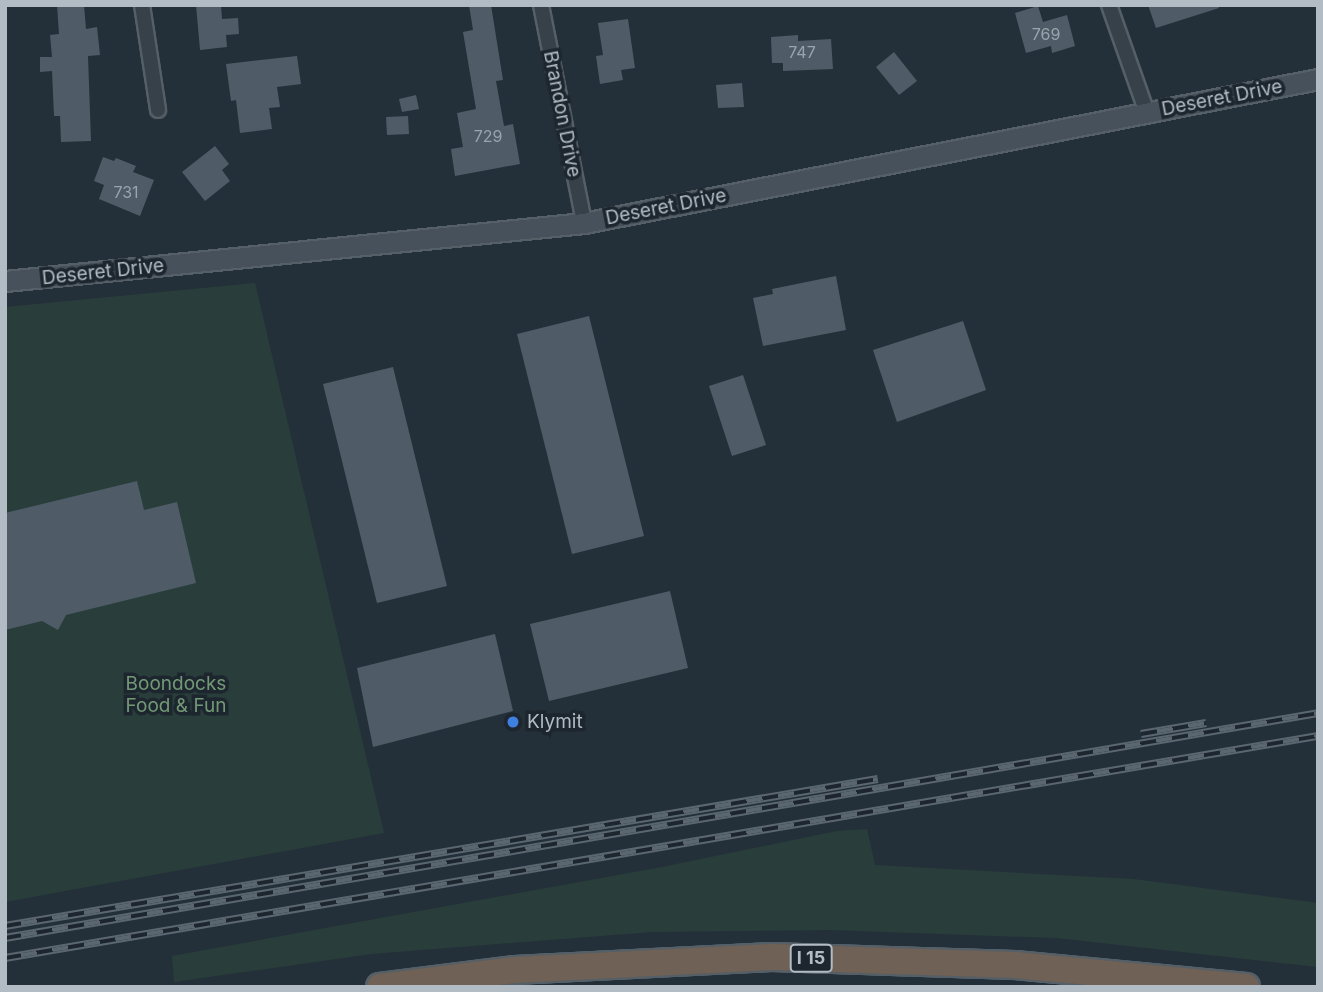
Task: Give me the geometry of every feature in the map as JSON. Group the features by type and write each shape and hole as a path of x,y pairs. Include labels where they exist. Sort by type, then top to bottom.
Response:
{"highway":[{"name":"I 15","path":"380,987 515,970 772,957 1015,965 1245,987"}],"street":[{"path":"142,5 158,110"},
{"name":"Brandon Drive","path":"541,5 583,223"},
{"path":"1109,5 1147,113"},
{"name":"Deseret Drive","path":"5,281 583,223 1318,79"}],"green space":[{"name":"Boondocks Food & Fun","path":"255,283 384,833 5,902 5,307"},
{"path":"867,829 875,865 1133,879 1318,903 1318,967 1057,938 830,930 652,932 371,954 174,982 172,956 662,867 837,831"}],"building":[{"path":"57,5 84,5 86,29 97,27 100,55 88,56 91,141 61,142 60,116 54,116 52,71 40,72 40,57 52,57 50,35 59,34"},
{"path":"196,5 221,5 222,19 238,18 239,34 226,35 227,47 200,50"},
{"path":"469,5 491,5 503,80 496,81 504,126 513,124 520,164 455,176 451,149 463,147 457,113 476,109 463,32 473,30"},
{"path":"1148,5 1218,5 1219,8 1156,28"},
{"path":"1038,6 1043,22 1067,15 1075,46 1052,53 1051,46 1026,53 1015,13"},
{"path":"628,19 635,68 621,70 623,80 600,84 596,56 603,55 598,23"},
{"path":"798,35 798,41 831,39 833,69 783,71 783,63 772,63 771,37"},
{"path":"894,52 917,81 899,95 876,67"},
{"path":"297,56 301,84 277,87 280,107 269,108 272,129 240,133 236,100 231,101 226,64"},
{"path":"742,83 744,107 718,108 716,85"},
{"path":"416,95 419,109 402,112 399,99"},
{"path":"408,116 409,134 387,135 386,117"},
{"path":"215,146 229,164 222,170 230,181 205,201 182,172"},
{"path":"103,157 114,161 116,158 136,166 133,172 154,180 140,216 99,199 104,185 94,181"},
{"path":"836,276 846,330 763,346 753,298 773,294 772,289"},
{"path":"589,316 644,536 572,554 517,334"},
{"path":"963,321 986,390 897,422 873,350"},
{"path":"393,367 447,586 377,603 323,384"},
{"path":"743,375 766,445 732,456 709,386"},
{"path":"137,481 144,510 177,502 196,583 66,615 58,630 42,621 5,630 5,513"},
{"path":"670,591 688,668 549,701 530,624"},
{"path":"495,634 513,711 373,747 357,668"}],"railway":[{"path":"5,938 1318,713"},
{"path":"1141,734 1206,723"},
{"path":"5,958 1318,736"},
{"path":"5,926 878,779"}],"place":[{"name":"Klymit","path":"513,722"}]}
